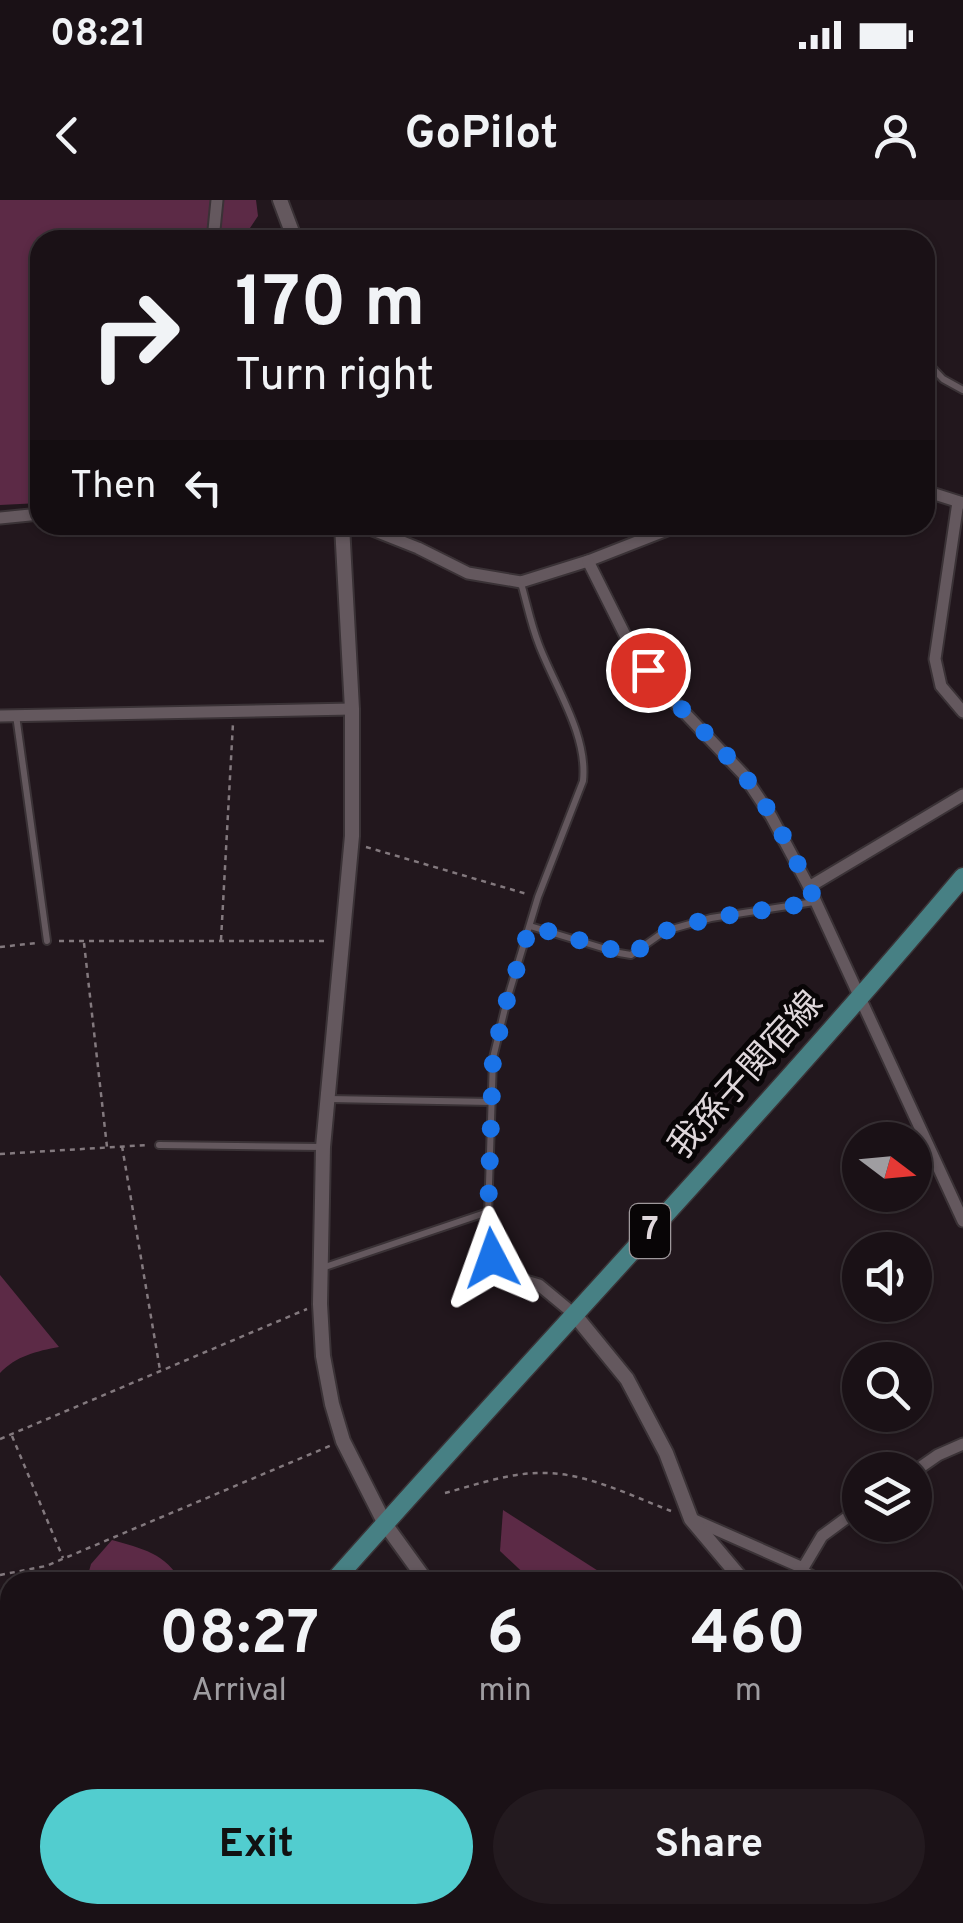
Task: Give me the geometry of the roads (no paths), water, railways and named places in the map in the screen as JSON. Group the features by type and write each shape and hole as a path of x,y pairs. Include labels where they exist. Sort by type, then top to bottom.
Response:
{"main road":[{"name":"我孫子関宿線","path":"342,1572 861,998 963,877"}],"street":[{"path":"214,230 217,200"},
{"path":"280,200 291,230"},
{"path":"935,494 960,503 935,659 941,686 963,712"},
{"path":"0,518 30,515"},
{"path":"343,535 352,710 351,843 323,1147 323,1356 343,1441 385,1524 421,1572"},
{"path":"385,535 468,573 520,582 588,561 649,535"},
{"path":"588,561 632,650 663,690 743,774 771,816 809,887 963,1220"},
{"path":"0,716 352,710"},
{"path":"809,887 963,794"},
{"path":"499,1273 539,1286 574,1314 627,1379 666,1453 691,1519 736,1572"},
{"path":"932,1459 963,1444"},
{"path":"691,1519 802,1568 822,1536 842,1521"}],"lane":[{"path":"935,371 963,390"},
{"path":"499,1273 492,1258 488,1212 493,1058 538,898 583,781 584,764 581,746 537,642 520,582"},
{"path":"16,715 47,941"},
{"path":"530,926 631,955 665,931 711,918 816,902"},
{"path":"327,1099 492,1102"},
{"path":"159,1145 323,1147"},
{"path":"321,1268 488,1212"},
{"path":"802,1568 809,1572"}]}
